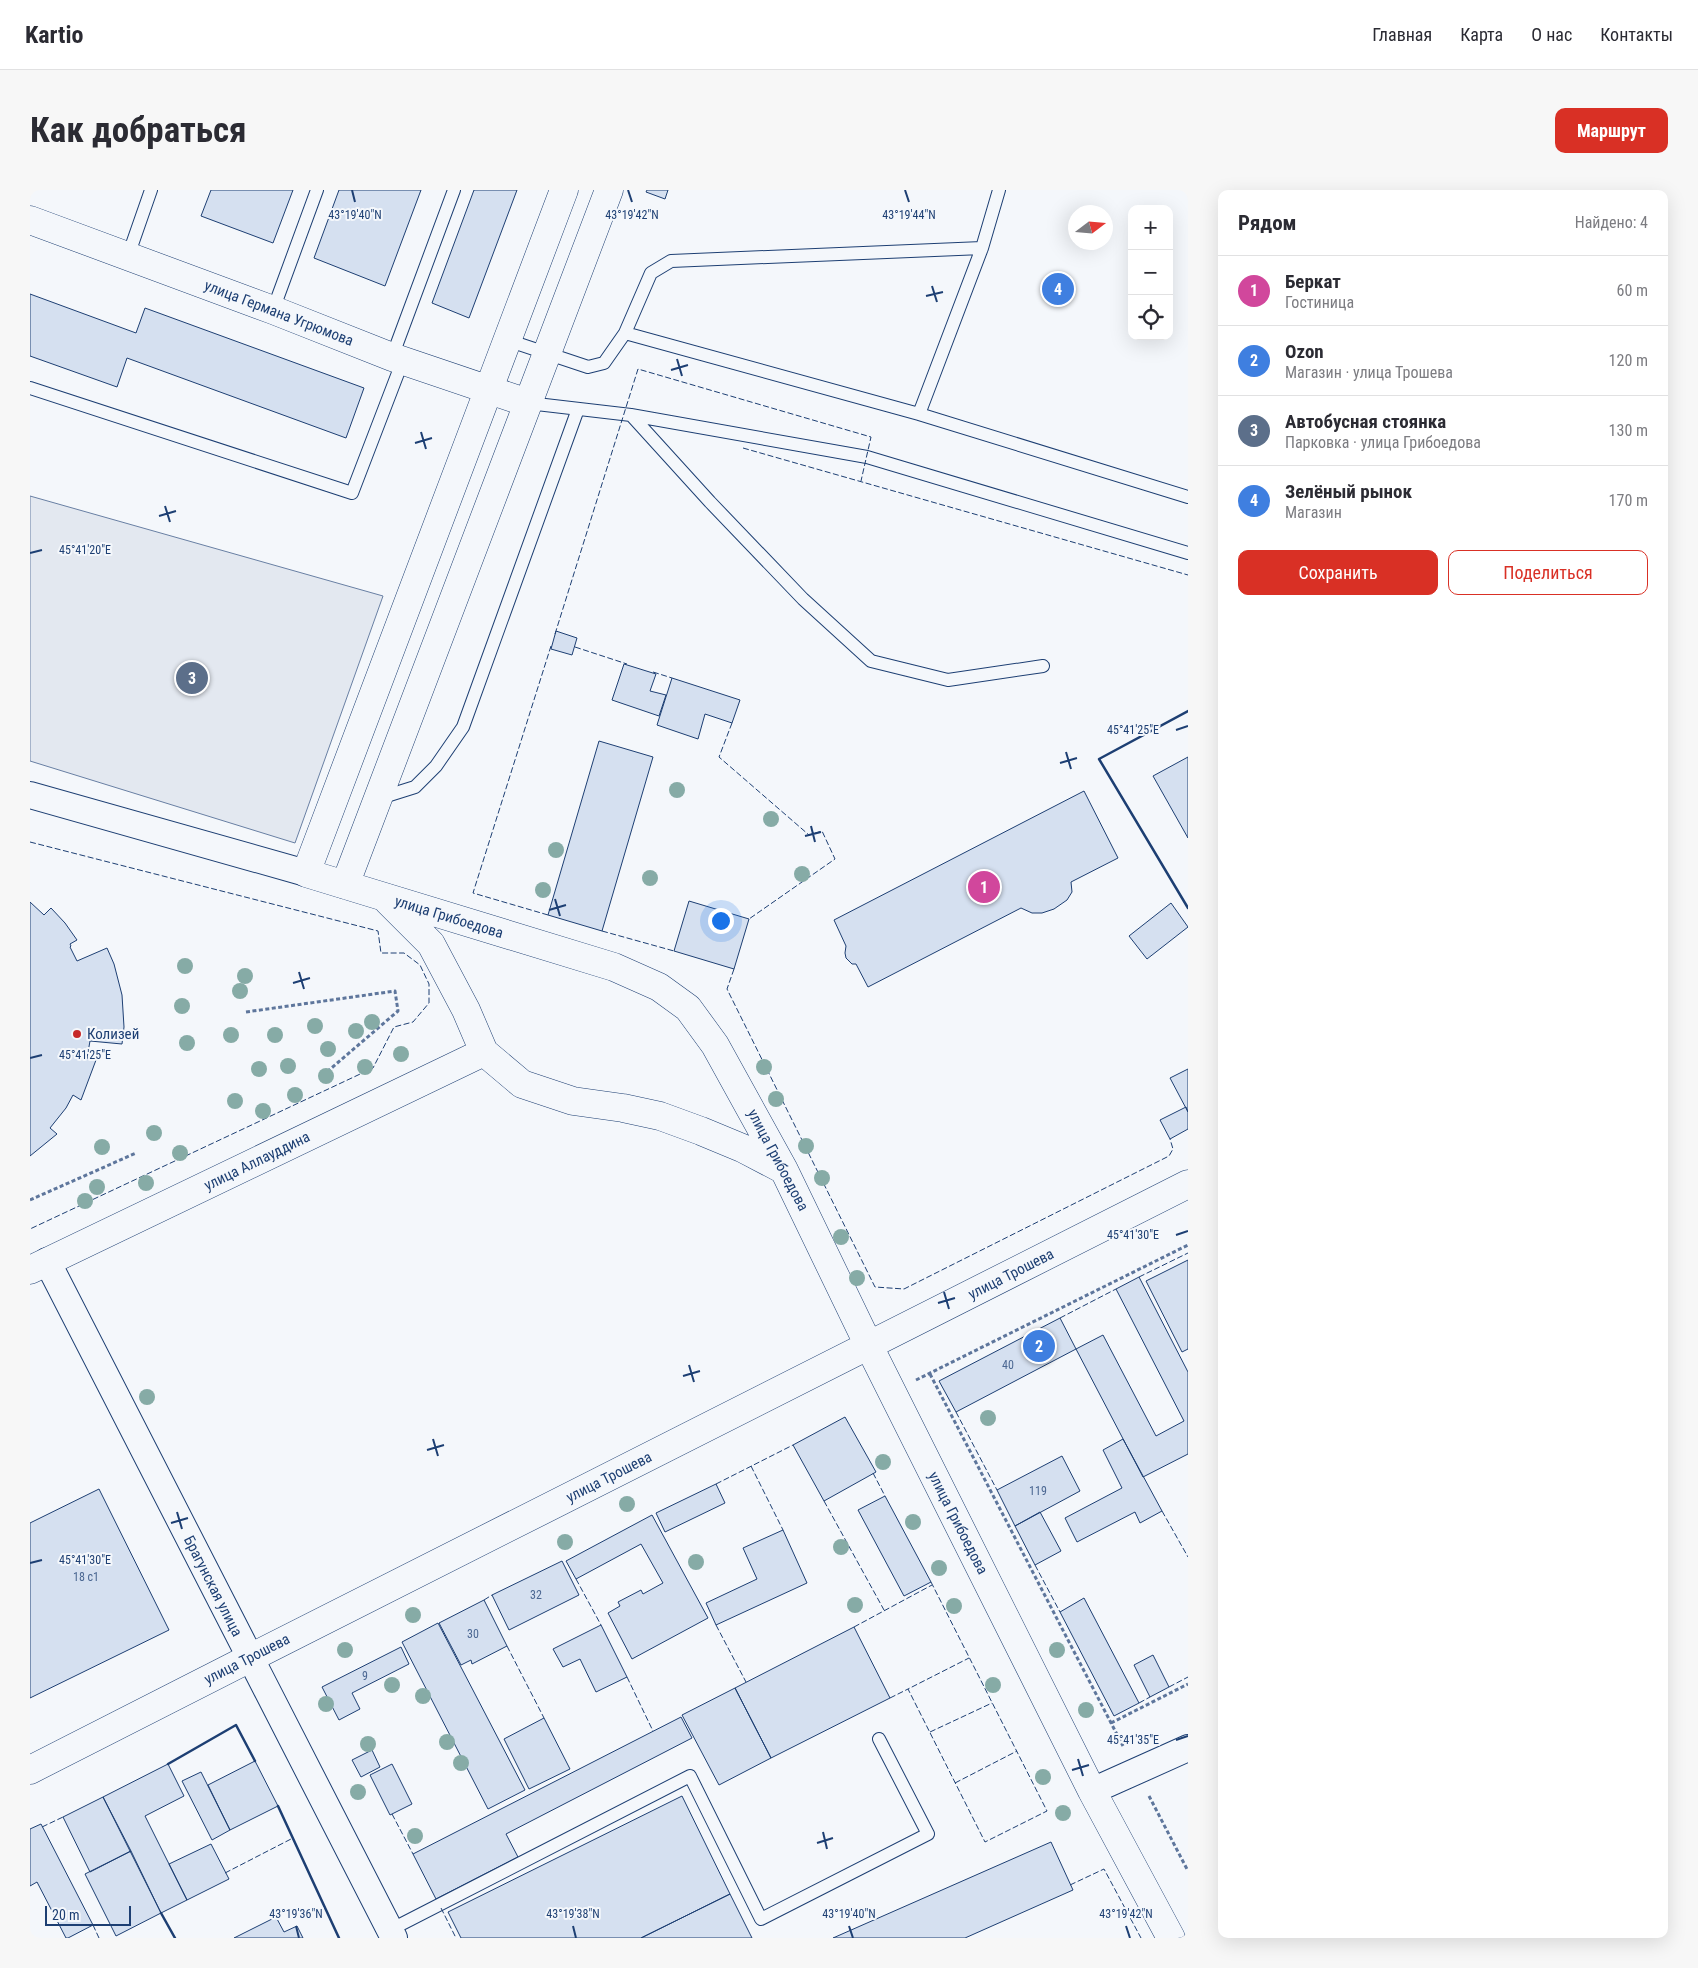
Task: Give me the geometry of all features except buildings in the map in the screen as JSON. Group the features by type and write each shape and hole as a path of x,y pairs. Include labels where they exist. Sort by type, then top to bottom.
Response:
{"street":[{"path":"306,873 564,190"},
{"path":"345,885 609,190"},
{"name":"улица Германа Угрюмова","path":"30,220 397,358 528,403"},
{"name":"улица Грибоедова","path":"30,795 306,873 386,899 614,967 659,987 688,1008 715,1044 784,1170 869,1346 1092,1791 1171,1938"},
{"path":"386,899 431,944 466,1010 484,1052 522,1084 573,1101 623,1108 660,1116 742,1148 784,1170"},
{"name":"улица Аллауддина","path":"39,1265 484,1052"},
{"name":"улица Трошева","path":"30,1770 1188,1184"},
{"name":"Брагунская улица","path":"39,1265 250,1658 392,1934"},
{"path":"1092,1791 1188,1748"}],"lane":[{"path":"128,256 151,190"},
{"path":"273,310 317,190"},
{"path":"30,388 352,493 454,190"},
{"path":"918,414 982,248 999,190"},
{"path":"507,340 588,367 604,363 625,333 652,273 671,261 982,248"},
{"path":"625,333 918,414 1188,497"},
{"path":"528,403 630,415 867,457 1188,553"},
{"path":"378,799 415,787 436,766 463,728 578,409"},
{"path":"630,415 803,599 871,661 948,680 1043,666"},
{"path":"392,1934 690,1776 761,1919 928,1834 879,1739"}],"path":[{"path":"246,1012 395,991 398,1011 328,1071"},
{"path":"30,1200 136,1153"},
{"path":"892,1391 930,1374 1188,1245"},
{"path":"930,1374 1188,1871"},
{"path":"1111,1723 1188,1684"}],"shaded area":[{"path":"30,496 383,596 295,843 30,761"}],"fence":[{"path":"555,634 638,369 871,437 861,481"},
{"path":"743,448 1188,575"},
{"path":"548,915 473,893 551,646"},
{"path":"575,647 627,664"},
{"path":"653,672 672,678"},
{"path":"732,723 719,757 809,835 822,831 835,859 749,919"},
{"path":"30,842 378,931 381,953 404,953 420,965 429,984 429,1003 413,1022 394,1027 373,1068 30,1229"},
{"path":"602,931 674,951"},
{"path":"734,969 727,989 875,1287 904,1289 1169,1156 1173,1149 1170,1139"},
{"path":"1139,1277 1188,1253"},
{"path":"1060,1318 1116,1289"},
{"path":"956,1412 997,1490"},
{"path":"716,1484 793,1445"},
{"path":"751,1466 783,1530"},
{"path":"873,1473 885,1496"},
{"path":"824,1501 884,1610"},
{"path":"1162,1511 1188,1557"},
{"path":"1035,1565 1060,1612"},
{"path":"576,1579 601,1625"},
{"path":"931,1582 1047,1811 985,1842 908,1689 969,1658"},
{"path":"854,1627 932,1585"},
{"path":"484,1600 492,1595"},
{"path":"716,1625 746,1682"},
{"path":"507,1646 544,1718"},
{"path":"627,1677 653,1731"},
{"path":"1169,1687 1188,1677"},
{"path":"890,1698 908,1689"},
{"path":"1139,1703 1150,1697"},
{"path":"930,1732 992,1703"},
{"path":"955,1783 1017,1751"},
{"path":"392,1814 413,1854"},
{"path":"42,1827 63,1817"},
{"path":"225,1873 293,1838"},
{"path":"1070,1885 1104,1869 1141,1938"},
{"path":"441,1908 456,1938"},
{"path":"93,1925 99,1938"}],"wall":[{"path":"1188,711 1099,759 1188,908"},
{"path":"168,1764 236,1725 255,1761"},
{"path":"278,1806 339,1938"},
{"path":"161,1913 175,1938"}],"place":[{"name":"Зелёный рынок","path":"1058,289"},
{"name":"Автобусная стоянка","path":"192,678"},
{"name":"Беркат","path":"984,887"},
{"name":"Колизей","path":"77,1034"},
{"name":"Ozon","path":"1039,1346"}]}
